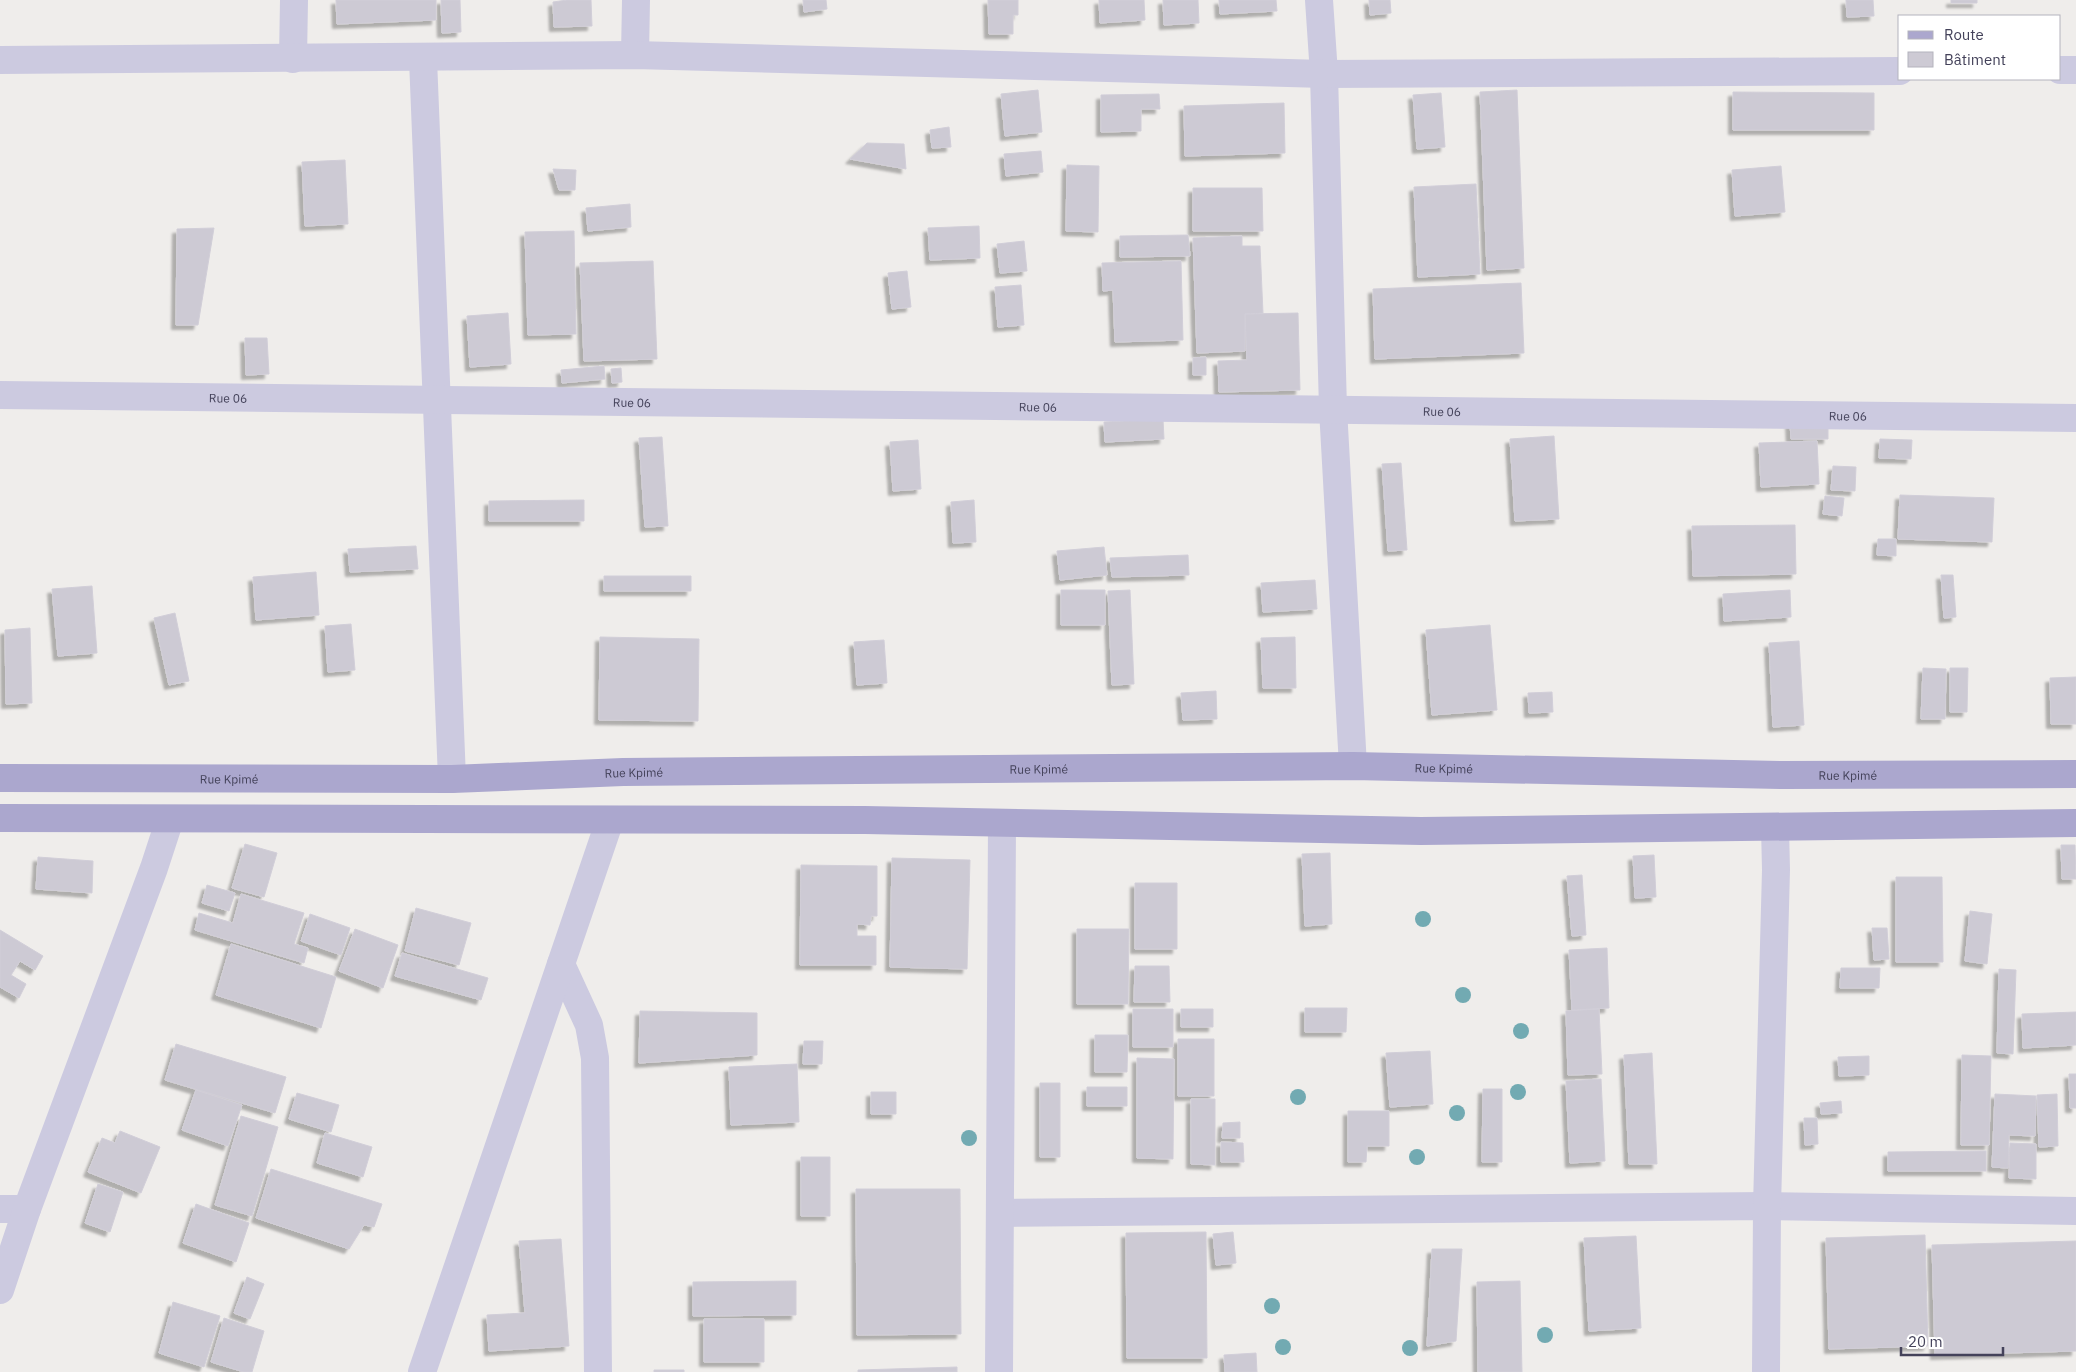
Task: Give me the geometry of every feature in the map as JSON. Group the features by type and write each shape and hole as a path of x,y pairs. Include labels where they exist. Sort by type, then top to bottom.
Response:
{"main road":[{"name":"Rue Kpimé","path":"0,778 452,779 623,772 1353,766 1782,775 2076,774"},
{"path":"0,818 1002,823 1421,831 2076,823"}],"street":[{"path":"293,59 294,0"},
{"path":"635,56 636,0"},
{"path":"1319,0 1324,74 1333,409 1353,766"},
{"path":"0,60 423,59 635,56 1324,74 1898,71"},
{"path":"423,59 452,779"},
{"path":"2061,70 2076,70"},
{"name":"Rue 06","path":"0,395 2076,418"},
{"path":"0,1290 27,1209 151,877 170,819"},
{"path":"422,1372 561,964 597,852 610,820"},
{"path":"999,1372 1002,823"},
{"path":"1766,1372 1766,1206 1776,870 1775,827"},
{"path":"561,964 589,1025 595,1058 598,1372"},
{"path":"1001,1213 1766,1206 2076,1211"},
{"path":"0,1209 27,1209"}],"building":[{"path":"336,0 436,0 436,20 337,24"},
{"path":"441,0 460,0 461,32 442,33"},
{"path":"591,0 592,26 554,27 553,2"},
{"path":"803,0 826,0 827,9 804,12"},
{"path":"988,0 1018,0 1018,15 1013,15 1013,34 989,34"},
{"path":"1099,0 1144,0 1145,20 1100,23"},
{"path":"1163,0 1198,0 1199,23 1164,25"},
{"path":"1219,0 1276,0 1277,11 1220,14"},
{"path":"1369,0 1390,0 1391,13 1370,15"},
{"path":"1846,0 1873,0 1874,16 1847,17"},
{"path":"1951,0 1977,0 1977,3 1951,3"},
{"path":"1038,90 1042,132 1005,136 1001,94"},
{"path":"1517,90 1524,268 1487,270 1480,92"},
{"path":"1733,92 1874,93 1874,130 1733,130"},
{"path":"1441,93 1445,147 1417,149 1413,95"},
{"path":"1159,94 1160,109 1141,109 1141,131 1101,132 1101,95"},
{"path":"1284,103 1285,153 1185,156 1184,106"},
{"path":"949,127 951,147 932,148 930,130"},
{"path":"867,143 904,144 906,169 850,159"},
{"path":"1041,151 1043,172 1006,176 1004,154"},
{"path":"345,160 348,224 305,226 302,162"},
{"path":"1067,165 1099,166 1098,232 1066,231"},
{"path":"1781,166 1785,212 1735,216 1732,170"},
{"path":"553,169 576,170 575,190 559,190"},
{"path":"1476,184 1480,274 1418,277 1414,187"},
{"path":"1193,188 1262,188 1263,231 1193,231"},
{"path":"630,204 631,227 588,231 586,208"},
{"path":"979,226 980,258 930,260 928,228"},
{"path":"214,228 198,325 176,325 177,229"},
{"path":"574,231 576,334 528,335 525,232"},
{"path":"1188,235 1190,256 1120,257 1120,236"},
{"path":"1242,236 1242,246 1260,246 1263,313 1245,314 1245,351 1197,353 1193,238"},
{"path":"1024,241 1027,271 1000,273 997,244"},
{"path":"653,261 657,359 584,361 580,263"},
{"path":"1181,261 1183,340 1115,342 1113,290 1103,291 1102,263"},
{"path":"907,271 911,307 892,309 888,273"},
{"path":"1521,283 1524,353 1375,359 1373,289"},
{"path":"1021,285 1024,325 998,327 995,287"},
{"path":"508,313 511,364 470,367 467,316"},
{"path":"1298,313 1300,390 1219,392 1218,361 1247,360 1245,314"},
{"path":"245,338 267,338 269,374 246,375"},
{"path":"1206,357 1206,375 1193,375 1193,358"},
{"path":"604,366 605,379 562,383 561,370"},
{"path":"621,368 622,382 612,383 611,369"},
{"path":"1163,419 1164,439 1105,442 1104,422"},
{"path":"1790,423 1828,423 1828,439 1791,439"},
{"path":"1554,436 1559,519 1515,521 1510,439"},
{"path":"662,437 668,526 645,527 639,438"},
{"path":"1880,439 1912,440 1911,459 1879,458"},
{"path":"918,440 921,489 893,491 890,442"},
{"path":"1817,441 1819,484 1761,487 1759,443"},
{"path":"1401,463 1407,550 1388,551 1382,464"},
{"path":"1833,466 1856,467 1855,491 1831,490"},
{"path":"1900,495 1994,498 1992,542 1898,539"},
{"path":"1825,496 1844,498 1842,516 1823,514"},
{"path":"584,500 584,521 489,521 489,501"},
{"path":"974,500 976,542 953,543 951,502"},
{"path":"1795,525 1796,574 1693,576 1692,526"},
{"path":"1878,539 1896,539 1896,556 1877,555"},
{"path":"416,546 418,569 350,572 348,549"},
{"path":"1104,547 1107,575 1060,580 1057,551"},
{"path":"1188,555 1189,575 1112,577 1110,558"},
{"path":"316,572 319,615 256,620 253,577"},
{"path":"1941,575 1953,575 1956,617 1944,618"},
{"path":"604,576 691,576 691,591 604,591"},
{"path":"1315,580 1317,609 1263,612 1261,583"},
{"path":"92,586 97,653 58,656 52,589"},
{"path":"1061,590 1105,590 1105,625 1061,625"},
{"path":"1130,590 1134,684 1112,685 1108,591"},
{"path":"1790,590 1791,617 1724,621 1723,594"},
{"path":"175,613 189,681 169,685 154,618"},
{"path":"351,624 355,670 328,672 325,626"},
{"path":"1490,625 1497,710 1432,715 1426,630"},
{"path":"30,628 32,703 6,704 5,630"},
{"path":"600,637 699,639 698,721 599,720"},
{"path":"1295,637 1296,688 1263,688 1261,638"},
{"path":"884,640 887,683 857,685 854,642"},
{"path":"1799,641 1804,725 1773,727 1769,643"},
{"path":"1923,668 1946,669 1945,719 1921,719"},
{"path":"1950,668 1968,668 1967,712 1950,712"},
{"path":"2076,677 2076,724 2051,724 2050,678"},
{"path":"1216,691 1217,719 1183,720 1181,693"},
{"path":"1552,692 1553,712 1529,713 1528,693"},
{"path":"245,844 277,853 264,897 232,888"},
{"path":"2061,845 2075,845 2076,879 2062,879"},
{"path":"1330,853 1332,924 1305,926 1302,854"},
{"path":"1654,855 1656,897 1635,898 1633,856"},
{"path":"38,857 93,861 92,893 36,889"},
{"path":"892,858 970,860 967,969 890,967"},
{"path":"801,865 877,866 877,916 871,916 870,925 857,924 857,936 876,936 876,965 800,965"},
{"path":"1582,875 1586,935 1572,936 1567,876"},
{"path":"1896,877 1942,877 1943,962 1896,962"},
{"path":"1135,883 1177,883 1177,949 1135,949"},
{"path":"207,885 235,893 229,911 202,903"},
{"path":"241,894 304,913 294,944 308,948 304,963 195,930 199,913 233,923"},
{"path":"416,908 471,923 459,965 405,951"},
{"path":"1970,911 1992,914 1987,964 1965,961"},
{"path":"310,914 350,928 341,955 301,941"},
{"path":"1872,928 1887,928 1889,959 1874,960"},
{"path":"355,929 398,945 383,988 339,971"},
{"path":"1077,929 1129,929 1128,1004 1077,1004"},
{"path":"0,930 43,956 35,970 20,961 11,975 26,984 19,998 0,987"},
{"path":"231,944 336,977 321,1028 216,995"},
{"path":"1607,948 1609,1008 1572,1010 1569,950"},
{"path":"402,953 488,978 481,1000 395,976"},
{"path":"1135,966 1169,966 1170,1002 1134,1002"},
{"path":"1841,968 1880,968 1879,988 1840,988"},
{"path":"1999,969 2016,970 2013,1054 1997,1053"},
{"path":"1305,1008 1347,1008 1346,1032 1305,1032"},
{"path":"1133,1009 1173,1009 1173,1047 1133,1047"},
{"path":"1181,1009 1213,1009 1213,1027 1181,1027"},
{"path":"1599,1009 1602,1074 1568,1075 1566,1011"},
{"path":"640,1011 757,1013 757,1055 639,1063"},
{"path":"2076,1012 2076,1045 2023,1048 2022,1014"},
{"path":"1095,1035 1128,1035 1127,1072 1095,1072"},
{"path":"1178,1039 1214,1039 1214,1096 1178,1096"},
{"path":"804,1041 823,1041 822,1064 803,1064"},
{"path":"176,1044 286,1077 275,1113 165,1080"},
{"path":"1430,1051 1433,1104 1390,1107 1386,1053"},
{"path":"1652,1053 1657,1164 1629,1164 1624,1055"},
{"path":"1962,1055 1991,1056 1989,1145 1961,1145"},
{"path":"1869,1056 1869,1075 1839,1076 1838,1057"},
{"path":"1137,1058 1174,1059 1173,1159 1137,1158"},
{"path":"797,1064 799,1122 731,1125 729,1067"},
{"path":"2069,1074 2076,1074 2076,1108 2070,1108"},
{"path":"1601,1079 1605,1161 1570,1163 1566,1081"},
{"path":"1040,1083 1060,1083 1060,1157 1040,1157"},
{"path":"1087,1087 1127,1087 1127,1106 1087,1106"},
{"path":"1483,1089 1502,1089 1502,1162 1482,1162"},
{"path":"196,1090 242,1105 228,1146 182,1130"},
{"path":"871,1092 896,1092 896,1114 871,1114"},
{"path":"297,1093 339,1105 331,1132 289,1119"},
{"path":"1995,1094 2036,1096 2035,1136 2009,1135 2008,1168 1992,1167"},
{"path":"2057,1094 2058,1146 2039,1147 2037,1095"},
{"path":"1191,1099 1215,1099 1215,1165 1191,1164"},
{"path":"1841,1101 1842,1113 1821,1114 1820,1103"},
{"path":"1348,1111 1389,1111 1389,1146 1367,1146 1366,1162 1348,1162"},
{"path":"241,1116 278,1127 252,1216 215,1205"},
{"path":"1804,1118 1817,1118 1818,1144 1805,1145"},
{"path":"1240,1122 1240,1138 1222,1138 1223,1123"},
{"path":"120,1131 160,1147 141,1193 88,1172 102,1138 115,1143"},
{"path":"325,1133 372,1147 363,1177 317,1163"},
{"path":"1221,1142 1243,1143 1244,1162 1221,1162"},
{"path":"2010,1143 2036,1144 2036,1179 2009,1178"},
{"path":"1986,1151 1986,1171 1888,1171 1888,1152"},
{"path":"801,1157 830,1157 830,1216 801,1216"},
{"path":"271,1169 382,1204 374,1227 364,1225 349,1249 256,1218"},
{"path":"98,1184 123,1192 110,1232 85,1223"},
{"path":"856,1189 960,1189 961,1334 857,1335"},
{"path":"196,1204 249,1223 236,1262 183,1243"},
{"path":"1206,1232 1207,1358 1127,1358 1126,1233"},
{"path":"1233,1232 1236,1263 1216,1265 1213,1234"},
{"path":"1925,1235 1928,1346 1829,1349 1826,1238"},
{"path":"1636,1236 1641,1328 1589,1331 1584,1238"},
{"path":"561,1239 569,1346 489,1351 487,1315 525,1313 519,1241"},
{"path":"2076,1241 2076,1351 1935,1355 1932,1245"},
{"path":"1432,1249 1462,1249 1456,1341 1427,1346"},
{"path":"247,1277 264,1284 250,1319 234,1313"},
{"path":"796,1281 796,1315 693,1316 693,1282"},
{"path":"1520,1281 1522,1372 1478,1372 1477,1282"},
{"path":"173,1302 220,1316 204,1367 159,1353"},
{"path":"224,1318 264,1331 252,1372 244,1372 211,1362"},
{"path":"704,1319 764,1319 764,1362 704,1362"},
{"path":"1256,1353 1257,1372 1225,1372 1224,1355"},
{"path":"957,1367 957,1372 858,1372 858,1370"},
{"path":"654,1370 684,1370 684,1372 654,1372"}]}
